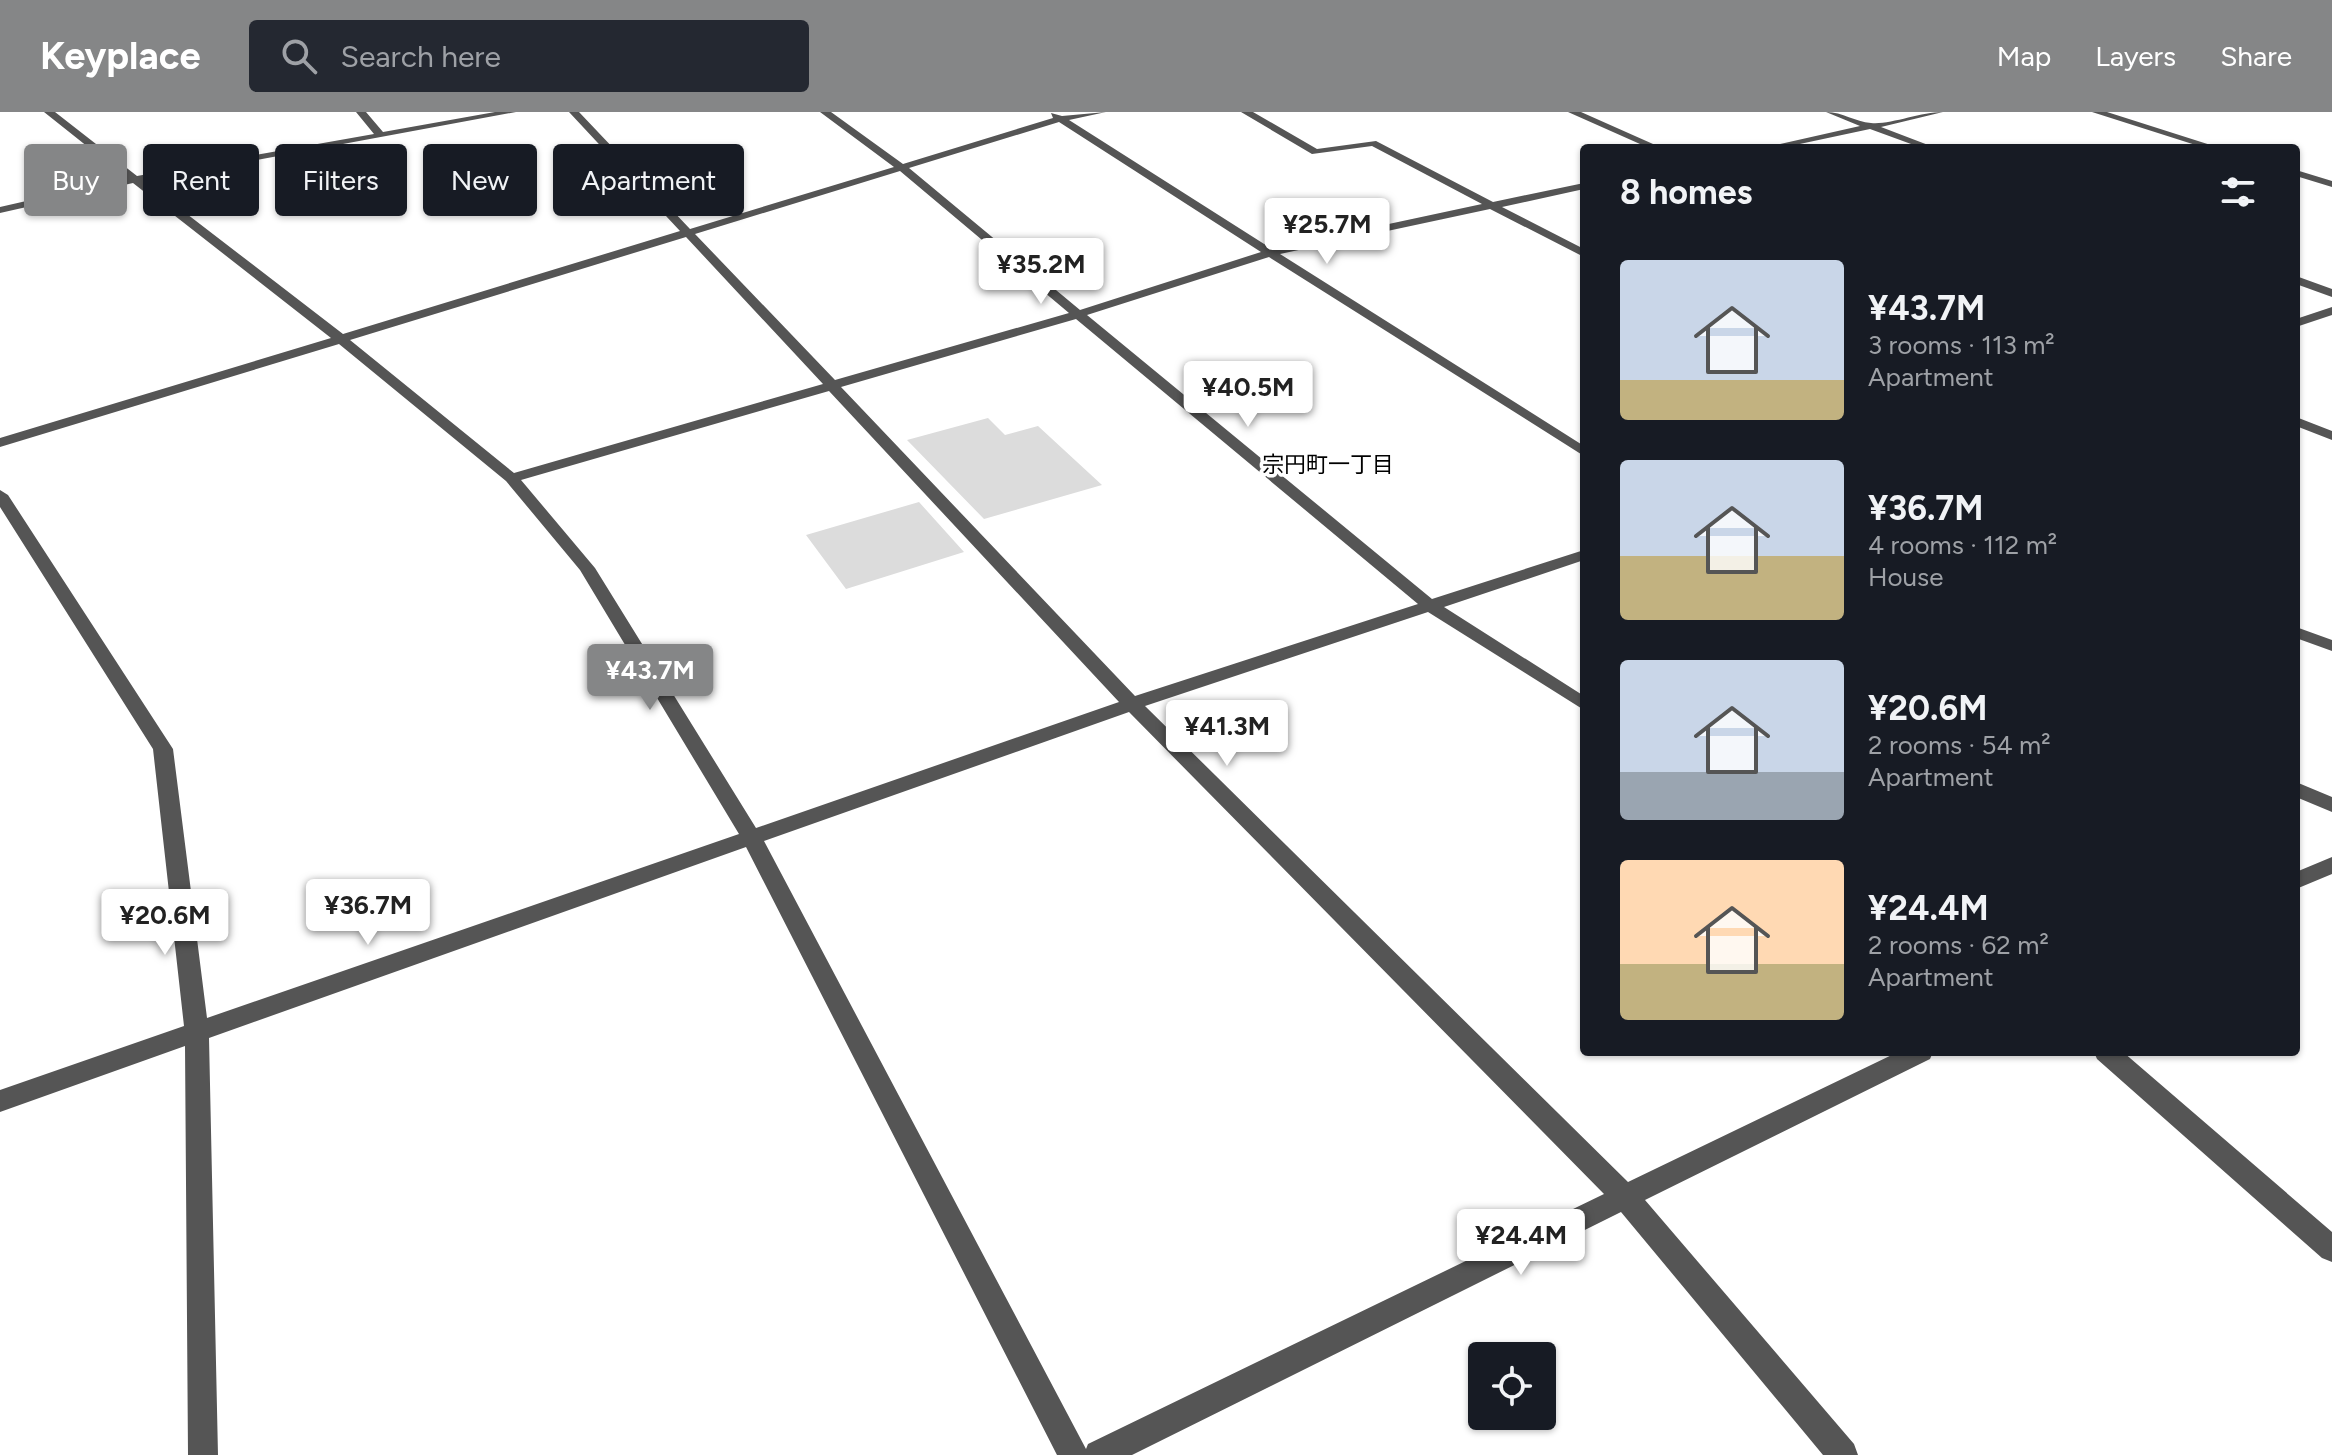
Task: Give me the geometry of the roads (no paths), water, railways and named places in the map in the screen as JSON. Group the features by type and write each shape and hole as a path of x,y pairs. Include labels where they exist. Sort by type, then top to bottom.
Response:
{"street":[{"path":"49,112 341,339 511,478 587,568 751,837 1073,1455"},
{"path":"361,112 380,135"},
{"path":"0,210 136,179 511,112"},
{"path":"574,112 1132,704 1625,1197 1843,1455"},
{"path":"825,112 901,167 1429,605 1580,701"},
{"path":"0,443 901,167 1054,115 1101,112"},
{"path":"1246,112 1315,152 1373,143 1580,252"},
{"path":"1573,112 1648,144"},
{"path":"1831,112 1920,144"},
{"path":"1786,144 1938,112"},
{"path":"2097,112 2202,144"},
{"path":"1054,115 1580,449"},
{"path":"2300,174 2332,184"},
{"path":"511,478 1079,314 1272,252 1580,187"},
{"path":"2300,281 2332,293"},
{"path":"2300,322 2332,311"},
{"path":"2300,423 2332,436"},
{"path":"0,495 163,749 197,1033 203,1455"},
{"path":"0,1101 1132,704 1580,556"},
{"path":"2300,634 2332,646"},
{"path":"2300,791 2332,805"},
{"path":"2300,879 2332,865"},
{"path":"1099,1455 1913,1056"},
{"path":"2111,1056 2332,1249"}],"district":[{"name":"宗円町一丁目","path":"1328,464"}]}
